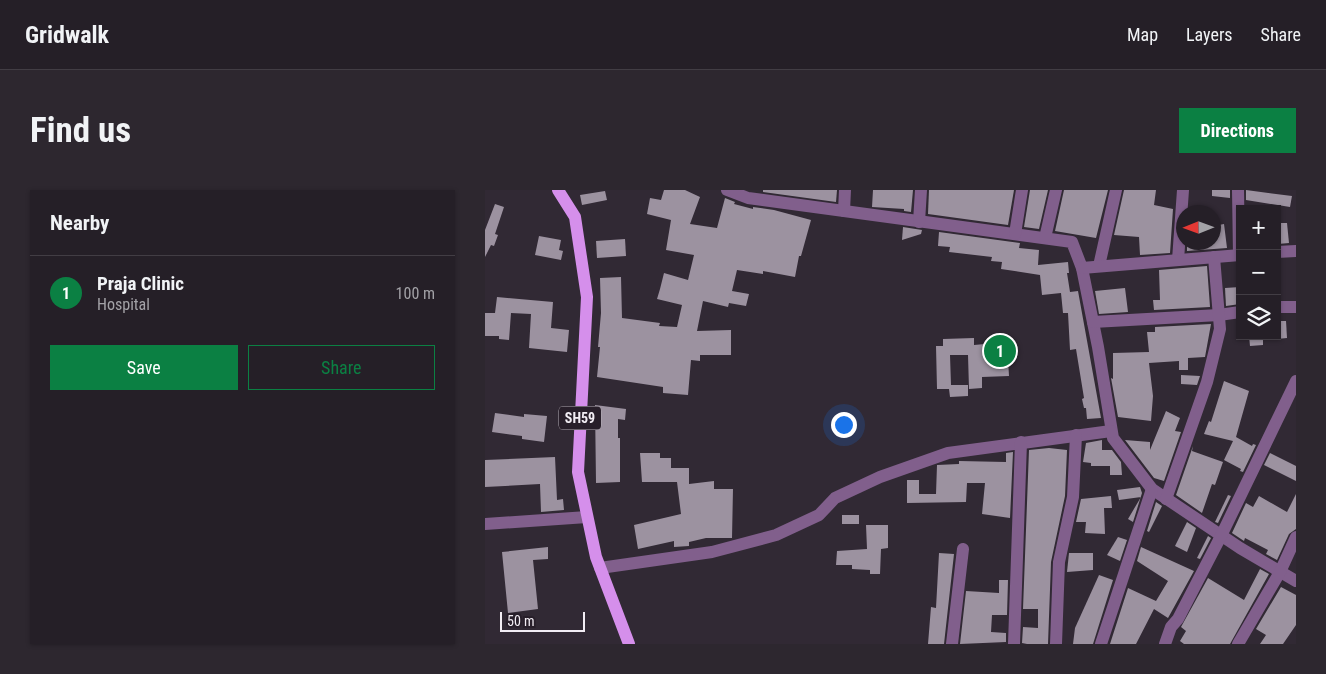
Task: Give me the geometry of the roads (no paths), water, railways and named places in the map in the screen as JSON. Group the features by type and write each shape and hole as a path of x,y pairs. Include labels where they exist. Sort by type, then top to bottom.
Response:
{"main road":[{"name":"SH59","path":"558,190 575,217 587,298 578,472 600,568 629,644"}],"street":[{"path":"727,190 844,211 1072,242 1081,268 1093,322 1113,438 1152,489 1221,536 1296,581"},
{"path":"844,211 845,190"},
{"path":"919,222 921,190"},
{"path":"1015,234 1022,190"},
{"path":"1045,238 1055,190"},
{"path":"1099,266 1115,190"},
{"path":"1178,260 1183,190"},
{"path":"1238,190 1239,250"},
{"path":"1281,251 1295,247"},
{"path":"1081,268 1236,255"},
{"path":"1166,499 1207,382 1220,329 1214,257"},
{"path":"1281,306 1296,307"},
{"path":"1093,322 1236,313"},
{"path":"1165,644 1171,627 1178,619 1221,536 1296,381"},
{"path":"600,568 712,552 776,535 819,515 835,498 879,477 948,453 1111,431"},
{"path":"1056,644 1059,562 1073,497 1076,435"},
{"path":"1014,644 1021,442"},
{"path":"1101,644 1152,489"},
{"path":"485,524 587,516"},
{"path":"1238,644 1279,572 1296,537"},
{"path":"952,644 963,549"}],"place":[{"name":"Praja Clinic","path":"1000,351"}]}
